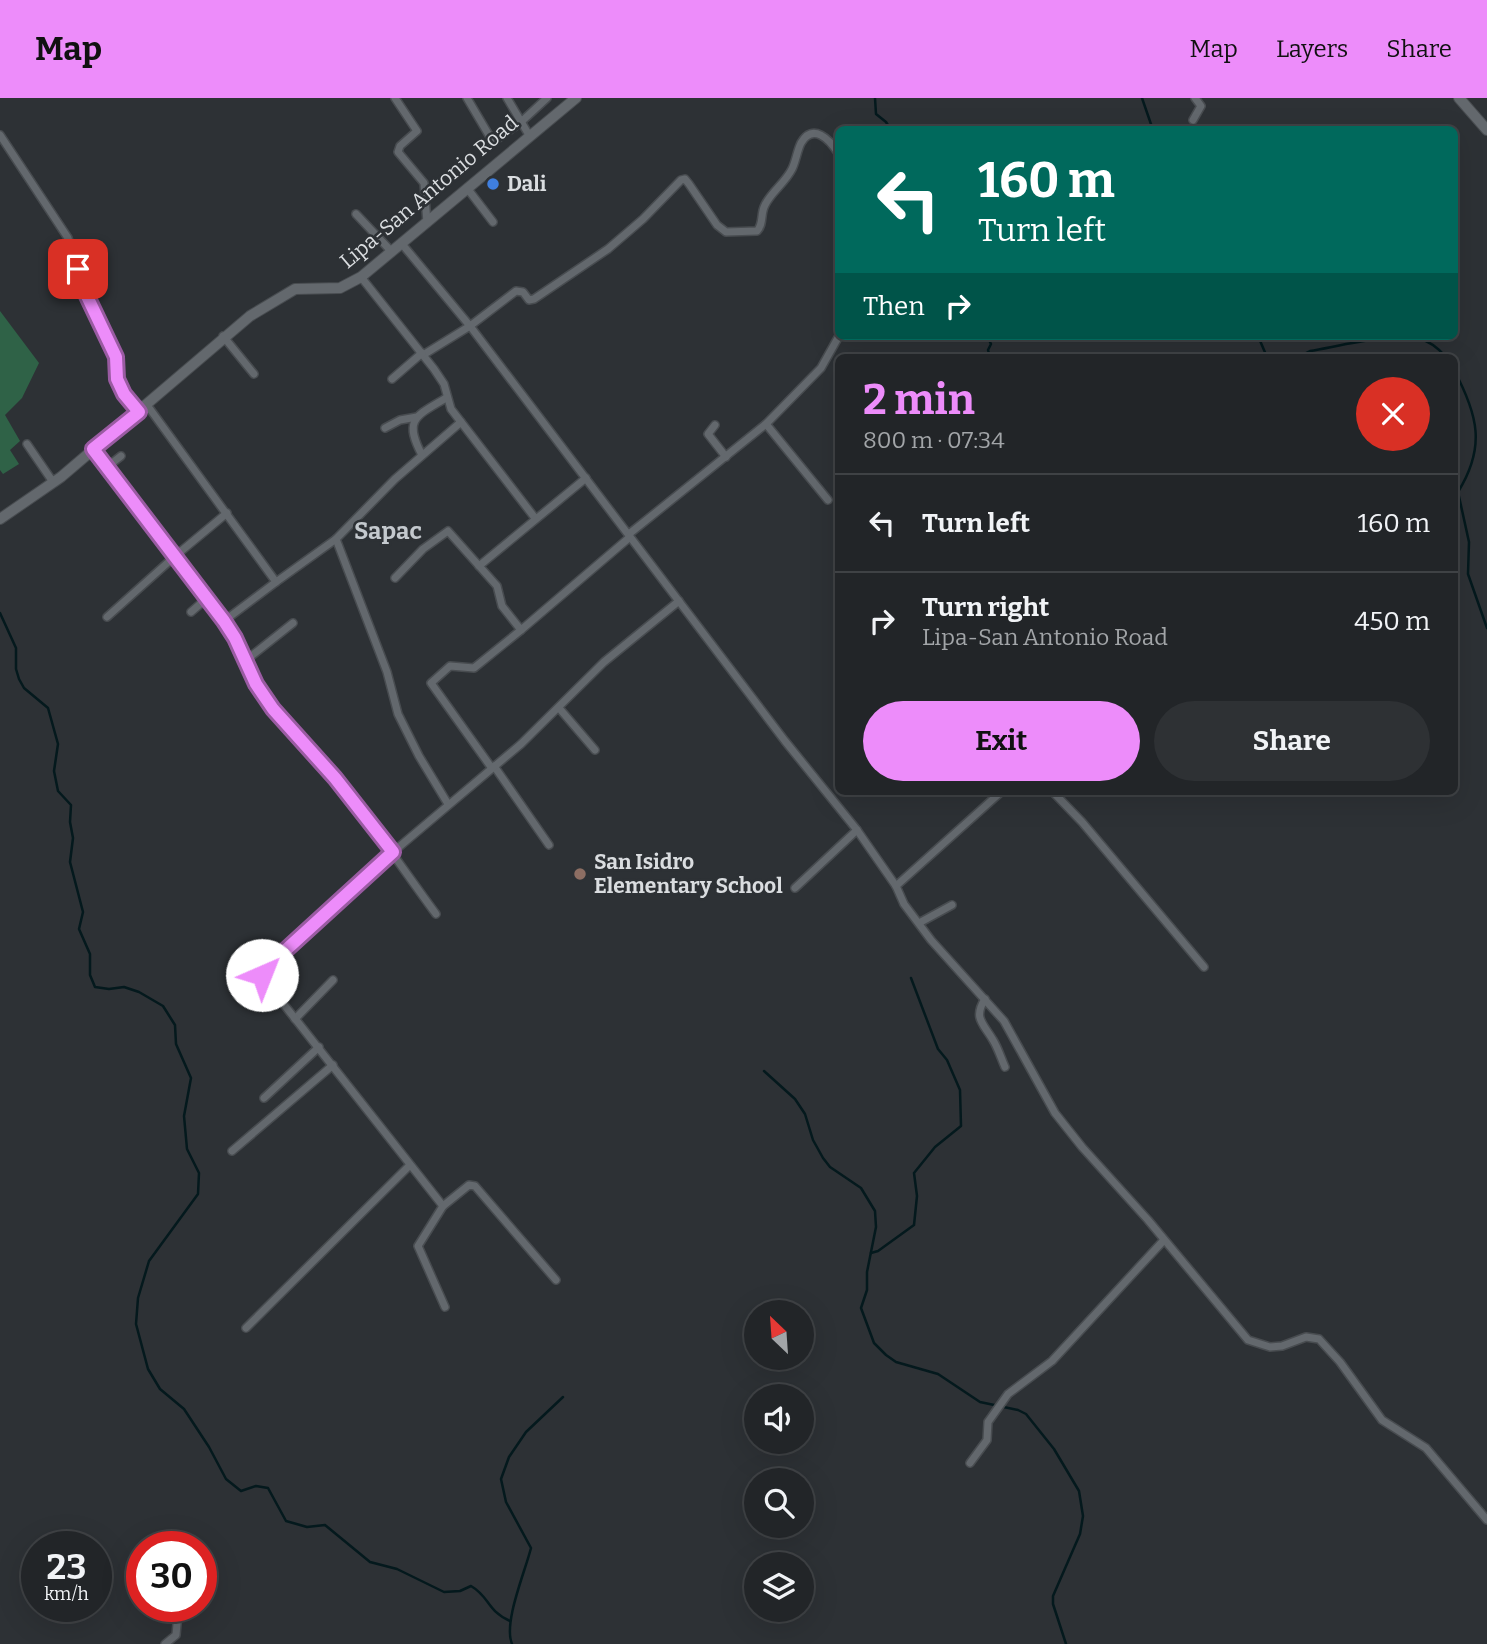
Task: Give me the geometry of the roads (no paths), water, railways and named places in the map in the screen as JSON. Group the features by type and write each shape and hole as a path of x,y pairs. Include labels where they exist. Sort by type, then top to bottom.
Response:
{"main road":[{"name":"Lipa-San Antonio Road","path":"0,519 53,482 143,408 223,337 286,292 304,287 340,288 361,277 576,98"},
{"path":"1460,98 1487,130"}],"street":[{"path":"394,98 417,131 400,146 398,152 424,183 427,224"},
{"path":"467,98 493,142 521,122 544,99"},
{"path":"507,98 529,135"},
{"path":"1193,120 1201,106 1195,98"},
{"path":"392,379 422,354 470,326 516,291 520,290 529,300 534,299 608,249 643,219 681,180 685,179 690,184 717,225 726,232 757,231 762,225 766,202 792,169 803,140 822,133 835,149"},
{"path":"0,135 68,238 86,294 116,357 117,379 124,394 143,408 227,513 276,582"},
{"path":"467,188 493,222"},
{"path":"356,214 392,252"},
{"path":"402,244 470,326 785,741 857,830 931,940 1004,1021 1055,1113 1082,1147 1248,1340 1270,1347 1314,1337 1325,1344 1382,1420 1426,1448 1487,1520"},
{"path":"361,277 444,384 446,398 461,422 536,518"},
{"path":"223,337 254,374"},
{"path":"549,845 431,682 450,666 474,668 629,535 766,424 816,373 837,340"},
{"path":"385,428 400,420 417,417 446,398"},
{"path":"417,417 413,436 422,455"},
{"path":"224,621 336,540 395,479 461,422"},
{"path":"766,424 828,500"},
{"path":"715,425 708,434 726,457"},
{"path":"27,444 53,482"},
{"path":"93,449 224,621 235,638 256,684 273,709 335,778 393,852 436,914"},
{"path":"107,467 121,456"},
{"path":"479,566 586,478"},
{"path":"107,617 227,513"},
{"path":"395,578 423,550 448,531 497,586 502,606 521,629"},
{"path":"336,540 387,671 398,714 448,804"},
{"path":"191,612 206,599"},
{"path":"443,1206 263,978 263,972 393,852 559,708 604,662 679,601"},
{"path":"245,661 293,623"},
{"path":"559,708 595,750"},
{"path":"896,886 998,795"},
{"path":"1055,795 1205,967"},
{"path":"795,888 857,830"},
{"path":"919,923 952,905"},
{"path":"295,1019 333,980"},
{"path":"985,999 980,1007 981,1021 1005,1067"},
{"path":"264,1098 319,1047"},
{"path":"232,1151 332,1065"},
{"path":"246,1328 410,1166"},
{"path":"445,1307 418,1246 443,1206 465,1186 475,1186 556,1280"},
{"path":"970,1463 987,1440 988,1422 1013,1390 1052,1362 1164,1240"},
{"path":"165,1644 176,1634 177,1622"}],"waterway":[{"path":"875,98 876,114 888,126"},
{"path":"1142,98 1152,126"},
{"path":"989,340 989,354"},
{"path":"1260,340 1266,354"},
{"path":"1304,354 1372,340"},
{"path":"1422,340 1443,354"},
{"path":"1458,378 1469,402 1476,431 1473,460 1458,492"},
{"path":"1458,492 1469,542 1468,574 1487,628"},
{"path":"0,613 16,648 19,679 24,688 48,708 58,744 54,771 58,791 71,805 73,838 70,862 83,912 79,929 90,954 90,975 95,987 124,987 163,1006 175,1025 176,1044 191,1078 184,1116 187,1149 199,1173 198,1194 149,1261 138,1298 136,1324 148,1369 160,1389 184,1409 226,1479 241,1491 256,1486 268,1488 286,1521 307,1527 325,1525 370,1562 397,1569 444,1592 460,1591 471,1586 496,1612 510,1621"},
{"path":"871,1253 878,1251 914,1225 917,1196 914,1173 935,1147 961,1126 960,1090 947,1060 938,1049 911,978"},
{"path":"764,1071 795,1099 805,1114 813,1140 830,1167 861,1188 875,1211 876,1227 867,1272 867,1290 861,1308 874,1343 896,1362 938,1374 980,1402 1026,1414 1054,1449 1079,1491 1083,1516 1080,1534 1053,1596 1066,1644"},
{"path":"512,1644 512,1611 531,1548 506,1502 501,1479 509,1457 526,1432 563,1397"}],"place":[{"name":"Dali","path":"493,184"},
{"name":"San Isidro Elementary School","path":"580,874"}],"district":[{"name":"Sapac","path":"388,531"}]}
